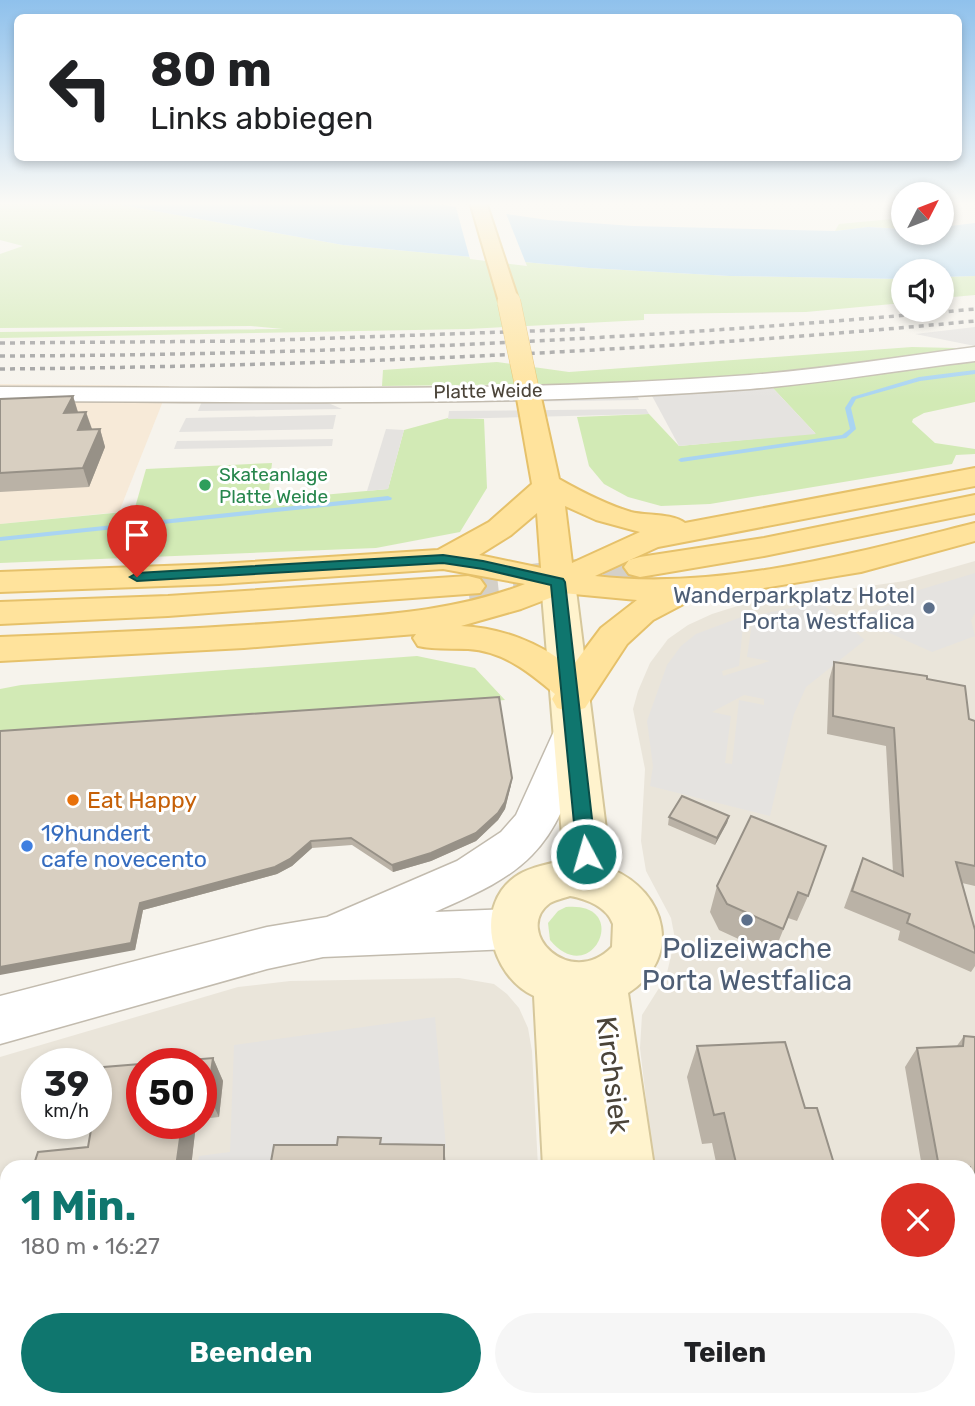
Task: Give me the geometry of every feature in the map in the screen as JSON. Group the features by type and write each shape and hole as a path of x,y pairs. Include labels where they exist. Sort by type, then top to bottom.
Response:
{"main road":[{"path":"498,268 509,302 547,484 589,879"},
{"path":"0,649 244,637 433,622 477,612 558,582 628,546 700,527 975,477"},
{"path":"547,484 609,516 646,525 700,527"},
{"path":"443,559 473,547 501,530 547,484"},
{"path":"640,567 830,535 975,504"},
{"path":"0,582 219,573 443,559 558,582 626,590 684,591 861,562 975,533"},
{"path":"0,613 181,606 468,586"},
{"path":"571,704 595,659 622,625 658,602 684,591"},
{"path":"244,637 328,647 436,638 488,638 534,657 571,704"},
{"path":"570,877 589,879 608,887 624,899 634,914 639,932 631,963 617,975 580,983 540,975 525,962 516,946 512,929 515,912 523,898 536,887 552,880 570,877"},
{"name":"Kirchsiek","path":"573,1160 580,983"},
{"name":"Kirchsiek","path":"580,983 622,1160"}],"street":[{"name":"Platte Weide","path":"0,394 484,392 638,388 764,380 975,354"},
{"path":"323,937 445,886 503,856 532,826 571,704"},
{"path":"0,1020 267,948 323,937 512,929"}],"shaded area":[{"path":"975,327 975,346 915,334"},
{"path":"0,384 169,386 119,512 0,524"},
{"path":"771,386 816,434 679,446 651,394"},
{"path":"636,393 639,400 443,403 443,395"},
{"path":"319,399 342,409 198,411 202,401"},
{"path":"646,409 649,414 448,419 449,411"},
{"path":"336,415 333,429 179,432 186,418"},
{"path":"386,429 404,430 388,489 367,491"},
{"path":"333,439 332,446 174,449 177,441"},
{"path":"975,561 975,1160 653,1160 640,1048 642,1015 666,977 675,939 671,918 646,871 641,841 645,769 633,709 650,663 668,639 688,625 712,614 747,603 905,581"},
{"name":"Wanderparkplatz Hotel Porta Westfalica","path":"975,573 975,613 971,620 975,636 932,652 856,618 919,590"},
{"path":"820,602 865,640 806,687 794,714 770,816 650,786 653,766 647,721 667,665 681,646 696,634 744,616 739,666 722,671 723,676 770,661 747,657 753,616","holes":["744,695 764,699 764,705 739,700 732,764 725,763 731,716 712,712"]},
{"path":"459,978 494,984 519,1008 528,1028 532,1051 538,1160 0,1160 0,1057 21,1051 21,1139 112,1139 112,1048 31,1048 238,987 290,981"},
{"path":"435,1017 446,1148 274,1156 273,1160 198,1160 199,1156 230,1152 234,1045"}],"green space":[{"path":"0,268 585,268 729,276 891,279 891,304 806,312 644,314 644,320 468,329 0,338 0,332 283,329 251,326 0,328"},
{"path":"975,276 975,295 954,297 954,277"},
{"path":"912,347 967,351 761,375 652,383 382,386 383,370 497,362 569,372"},
{"path":"975,362 975,402 924,413 912,422 935,443 975,449 975,454 956,455 952,464 710,504 661,506 628,497 604,484 589,466 577,417 649,414 679,446 815,433 771,386"},
{"path":"448,418 484,419 487,488 460,532 376,548 0,563 0,524 134,511 146,469 272,463 268,500 388,489 404,430"},
{"path":"417,656 475,668 505,700 0,738 0,689 21,685"},
{"path":"566,907 586,909 598,917 601,928 599,940 591,950 580,956 565,953 550,940 548,923 558,911"}],"water":[{"path":"585,268 891,268 891,279 729,276"},
{"path":"954,268 975,268 975,276 954,277"}],"building":[{"path":"73,396 64,413 86,412 78,430 100,429 83,468 0,473 0,399"},
{"path":"834,662 927,676 927,679 965,686 969,719 975,721 975,866 956,862 975,930 975,953 907,923 910,914 852,891 863,858 903,876 894,728 833,716"},
{"path":"499,697 512,778 505,802 498,813 476,833 431,853 392,865 351,838 311,841 290,859 275,867 140,903 131,943 0,967 0,731"},
{"path":"682,796 729,816 717,838 669,817"},
{"path":"751,816 826,846 808,896 798,892 783,929 727,904 717,886"},
{"path":"964,1036 975,1037 975,1160 938,1160 917,1048 963,1046"},
{"path":"785,1042 805,1108 817,1108 833,1160 735,1160 724,1113 714,1115 697,1046"},
{"path":"126,1065 126,1139 180,1139 177,1160 35,1160 38,1152 88,1147 89,1139 112,1139 112,1066"},
{"path":"338,1137 381,1138 380,1144 444,1145 444,1160 271,1160 274,1145 337,1145"}],"waterway":[{"path":"681,460 844,437 853,429 848,408 854,398 919,379 975,372"},
{"path":"0,539 388,498"}],"tunnel":[{"path":"468,586 640,567"}],"railway":[{"path":"0,356 366,349 610,337 975,309"},
{"path":"0,369 244,365 488,356 731,341 975,321"},
{"path":"0,343 250,341 589,329"}],"place":[{"name":"Skateanlage Platte Weide","path":"205,485"},
{"name":"Wanderparkplatz Hotel Porta Westfalica","path":"929,608"},
{"name":"Eat Happy","path":"73,800"},
{"name":"19hundert cafe novecento","path":"27,846"},
{"name":"Polizeiwache Porta Westfalica","path":"747,920"}],"route":[{"path":"137,577 443,559 558,582 586,854"}]}
